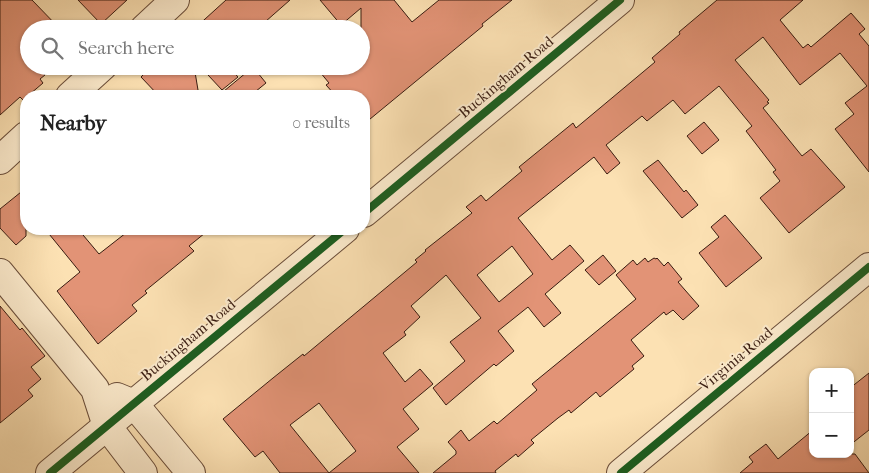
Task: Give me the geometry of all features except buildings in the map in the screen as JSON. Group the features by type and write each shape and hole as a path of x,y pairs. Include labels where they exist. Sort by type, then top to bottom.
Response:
{"street":[{"path":"154,20 175,0"},
{"name":"Buckingham Road","path":"370,208 620,0"},
{"path":"76,90 92,75"},
{"path":"0,160 20,142"},
{"name":"Buckingham Road","path":"50,473 338,235"},
{"name":"Virginia Road","path":"621,473 869,267"},
{"path":"0,273 95,389 107,426 143,473"},
{"path":"95,389 134,404 191,473"}],"cycle path":[{"path":"370,208 620,0"},
{"path":"50,473 338,235"},
{"path":"621,473 869,267"}]}
